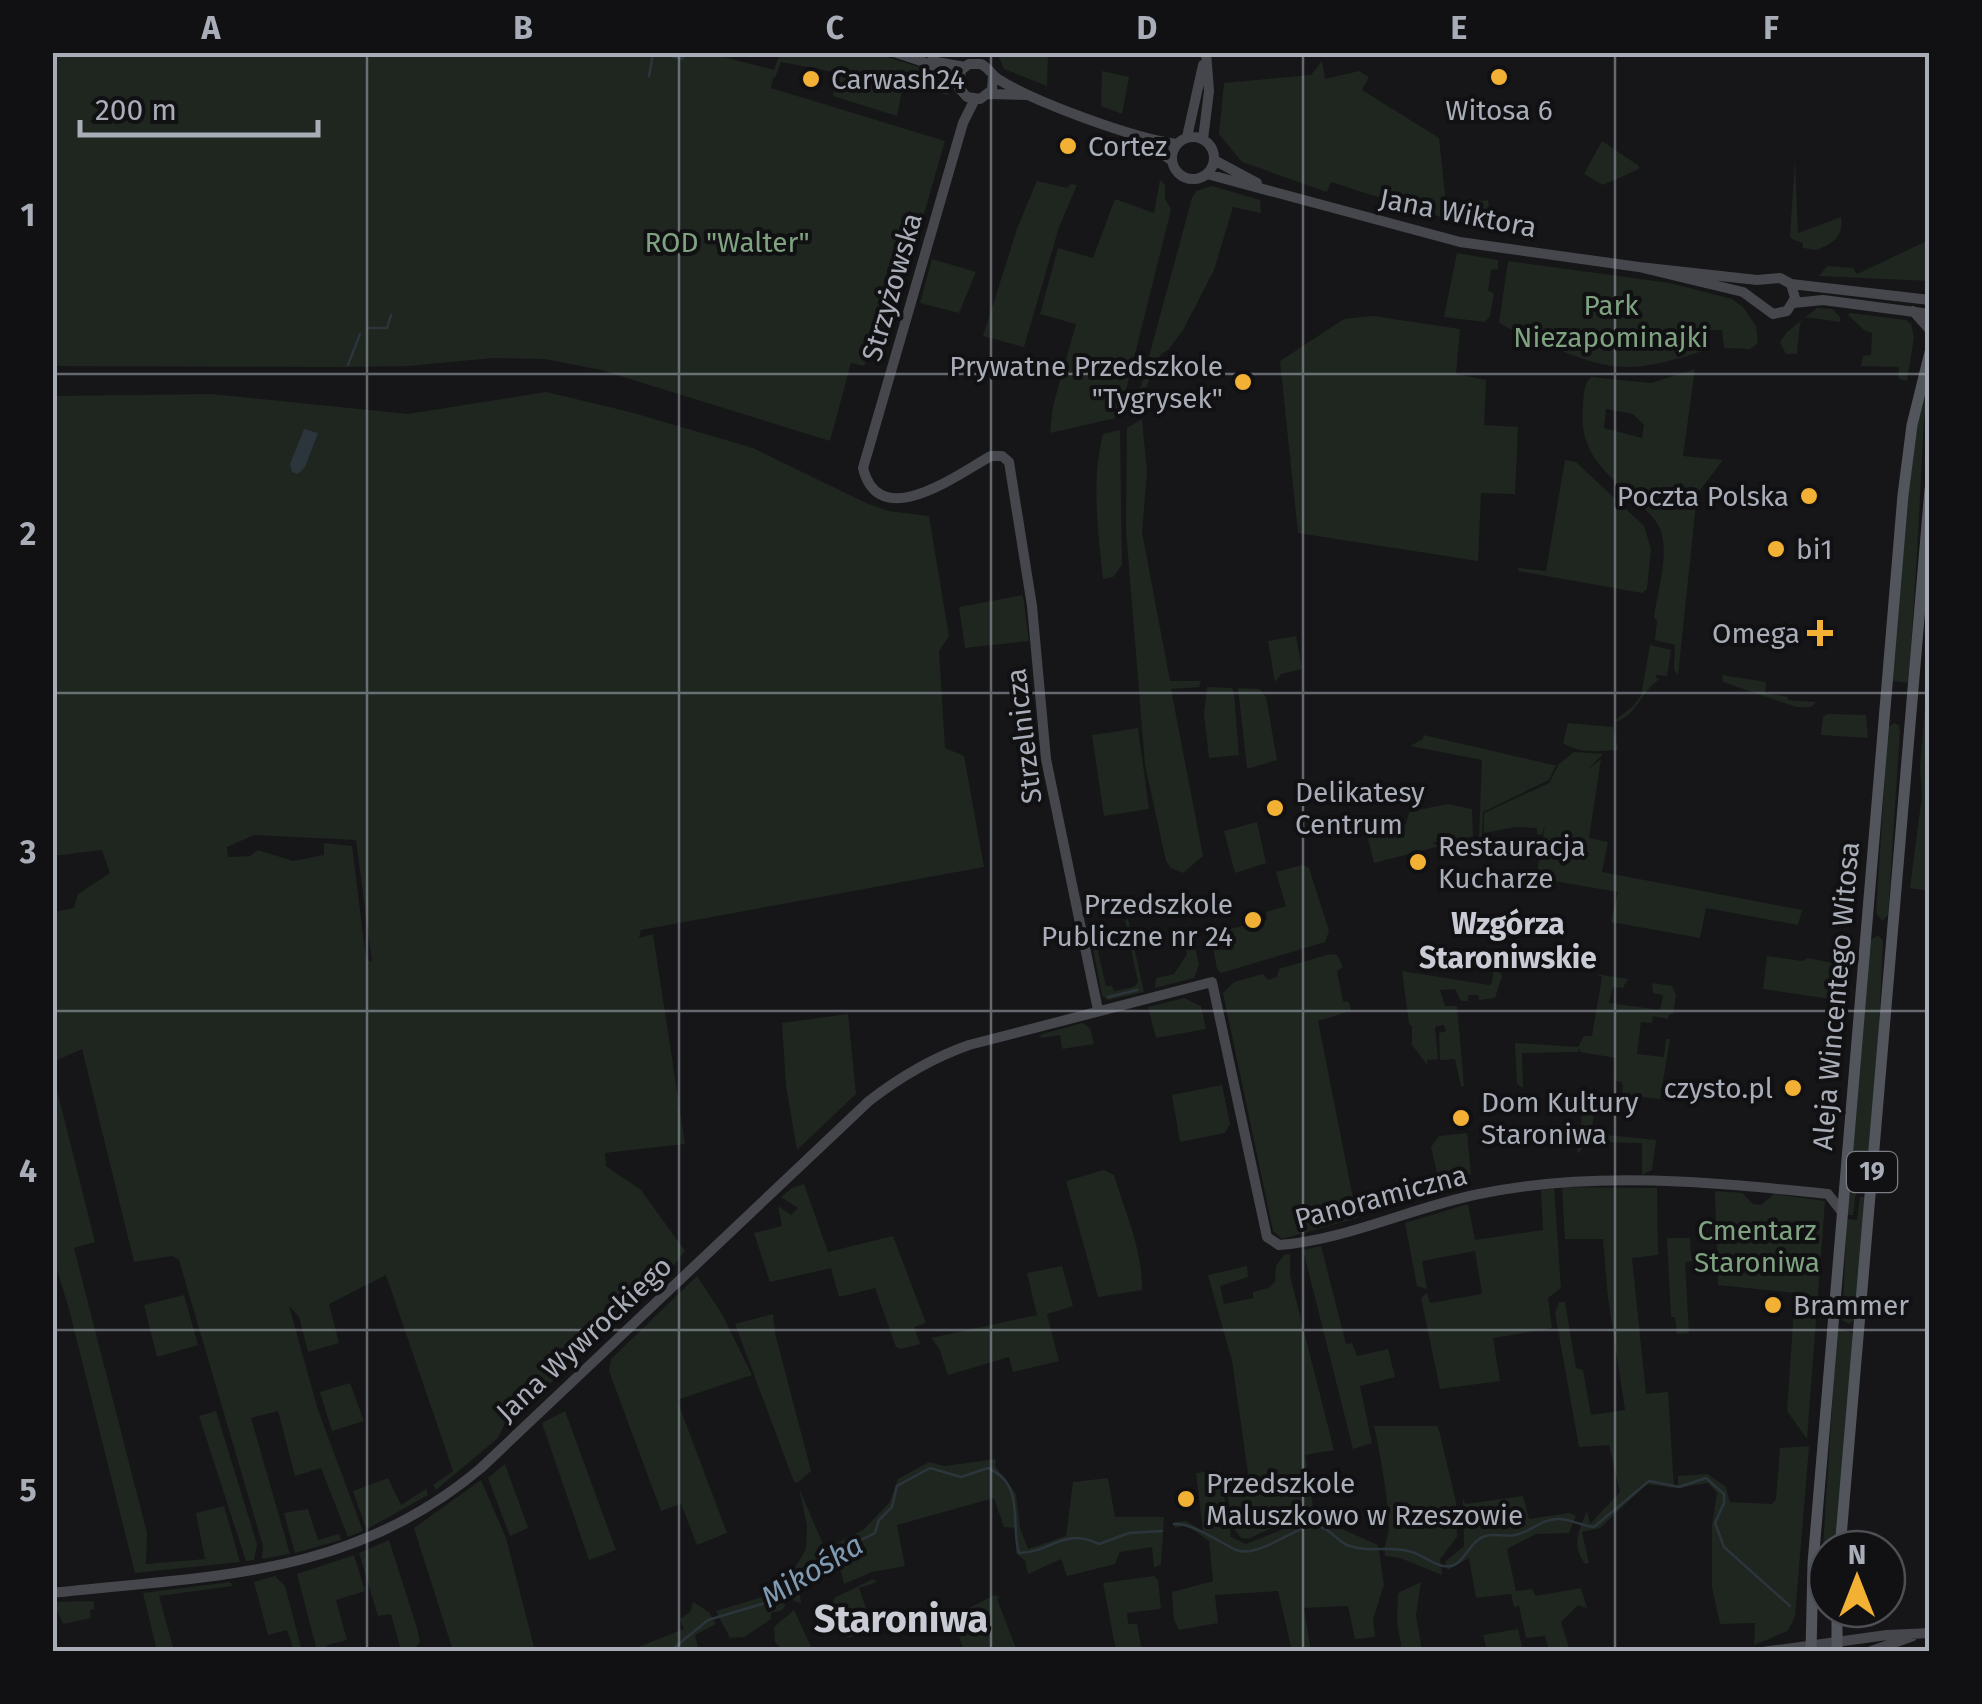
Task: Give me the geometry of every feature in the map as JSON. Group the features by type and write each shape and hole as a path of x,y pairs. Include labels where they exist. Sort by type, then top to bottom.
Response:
{"main road":[{"name":"Aleja Wincentego Witosa","path":"1811,1649 1813,1563 1907,459 1916,402 1930,352"},
{"name":"Aleja Wincentego Witosa","path":"1842,1529 1930,488"},
{"path":"1867,924 1893,926"},
{"path":"1834,1316 1846,1328 1854,1327 1860,1320"}],"street":[{"path":"894,52 921,60 965,66 981,64 993,76 1029,95 1143,138 1202,139 1212,148 1214,160 1206,174 1185,178 1172,161 1143,138"},
{"path":"1202,139 1209,91 1206,54"},
{"path":"1172,161 1182,141 1206,54"},
{"path":"921,60 958,79 969,97 1029,95"},
{"path":"958,79 965,66"},
{"path":"988,94 993,76"},
{"name":"Strzyżowska","path":"969,97 864,463 872,488 900,500 926,491 991,456 1002,456"},
{"name":"Jana Wiktora","path":"1214,160 1272,190"},
{"name":"Jana Wiktora","path":"1206,174 1460,242 1639,267 1769,279"},
{"name":"Jana Wiktora","path":"1639,267 1743,292 1759,301"},
{"path":"1930,300 1791,284 1780,278 1769,279 1758,292 1764,310 1773,314 1783,313 1793,303 1823,300 1930,314"},
{"path":"1791,284 1793,303"},
{"path":"1912,310 1930,330"},
{"name":"Strzelnicza","path":"1002,456 1011,466 1030,592 1046,759 1098,1010"},
{"name":"Jana Wywrockiego","path":"52,1593 285,1565 342,1550 415,1516 481,1468 883,1090 954,1050 1212,982"},
{"name":"Panoramiczna","path":"1212,982 1268,1236 1280,1246 1473,1195 1558,1180 1710,1182 1828,1194"},
{"path":"1842,1213 1828,1194 1846,1177"},
{"path":"1763,1652 1837,1648 1887,1635 1924,1633"},
{"path":"1869,1652 1924,1633"}],"green space":[{"name":"ROD \"Walter\"","path":"705,52 774,70 780,53 870,52 939,73 950,92 947,95 904,81 897,116 833,96 837,76 829,71 781,62 773,78 771,88 945,141 882,359 868,355 864,366 851,363 830,441 601,370 545,359 493,358 345,367 53,366 52,53"},
{"path":"997,53 1048,53 1047,86 1004,69"},
{"path":"1322,61 1325,79 1359,71 1369,77 1362,90 1439,138 1446,204 1488,200 1492,224 1440,217 1331,182 1327,192 1242,162 1219,134 1224,83 1311,75"},
{"path":"1102,71 1129,77 1122,114 1101,106"},
{"path":"1602,141 1639,169 1603,185 1584,174"},
{"path":"1795,160 1798,233 1841,217 1836,238 1816,250 1803,248 1803,243 1790,236"},
{"path":"1160,180 1171,210 1121,410 1116,418 1050,433 1053,406 1076,324 1040,314 1058,248 1093,258 1115,199 1154,213"},
{"path":"1037,181 1067,188 1077,185 1059,227 1024,347 983,336 1018,226"},
{"path":"1212,186 1260,200 1261,213 1233,207 1214,270 1183,330 1161,354 1145,390 1150,400 1140,404 1138,397 1192,198 1196,191"},
{"path":"1929,240 1929,281 1819,276 1827,266 1853,268 1857,274"},
{"name":"Park Niezapominajki","path":"1457,253 1498,260 1498,269 1491,270 1488,291 1494,293 1485,322 1444,317"},
{"path":"932,259 976,272 959,313 920,303"},
{"name":"Park Niezapominajki","path":"1508,261 1670,283 1732,299 1756,326 1758,343 1750,349 1724,348 1722,330 1707,330 1709,349 1661,363 1624,367 1588,360 1499,323"},
{"path":"1817,308 1832,309 1840,322 1806,317"},
{"path":"1850,313 1906,320 1911,324 1914,337 1907,381 1898,379 1899,367 1861,366 1863,356 1871,355 1872,333 1864,330"},
{"path":"1373,316 1460,329 1456,374 1486,380 1484,425 1518,427 1515,494 1481,493 1478,561 1298,533 1280,361 1344,319"},
{"path":"1804,319 1800,323 1797,354 1786,354 1780,342"},
{"path":"1929,368 1908,683 1892,681 1912,452"},
{"path":"1695,369 1683,456 1723,460 1697,494 1678,676 1674,669 1675,645 1655,640 1654,617 1664,552 1661,532 1651,516 1596,461 1583,423 1584,390 1591,377 1651,383","holes":["1606,409 1633,414 1644,425 1642,438 1604,428"]},
{"path":"546,392 753,448 866,503 888,511 929,516 949,636 939,651 945,748 964,756 984,867 641,930 639,938 653,934 685,1144 605,1153 606,1166 641,1190 685,1251 660,1283 504,1425 498,1438 436,1490 433,1485 453,1471 386,1275 329,1304 339,1343 308,1352 299,1317 289,1306 318,1410 363,1531 348,1537 321,1468 295,1476 278,1411 251,1418 290,1554 262,1559 263,1546 179,1260 172,1256 134,1262 82,1049 53,1062 53,912 74,908 78,894 110,873 102,850 53,856 52,396 212,394 408,414","holes":["254,835 356,840 372,962 366,959 352,846 324,843 324,855 293,861 258,850 250,856 228,857 227,847"]},
{"path":"1142,419 1147,472 1142,532 1170,681 1201,681 1199,687 1171,689 1203,856 1183,873 1166,861 1145,765 1126,530 1127,428"},
{"path":"1120,430 1122,565 1113,577 1103,579 1097,506 1099,452 1103,434"},
{"path":"1565,460 1576,462 1644,526 1651,549 1647,589 1642,593 1518,571 1546,571"},
{"path":"1023,595 1029,641 965,648 959,607"},
{"path":"1296,636 1302,669 1281,674 1275,682 1268,641"},
{"path":"1650,645 1671,650 1667,676 1656,675 1660,679 1633,710 1613,722 1641,696"},
{"path":"1929,654 1929,891 1910,888 1922,795 1920,768"},
{"path":"1722,675 1766,682 1765,693 1788,700 1816,702 1811,707 1796,707 1723,682"},
{"path":"1207,687 1232,688 1239,755 1209,758 1204,714"},
{"path":"1238,688 1259,689 1266,697 1277,760 1247,769"},
{"path":"1866,715 1868,738 1821,735 1823,717"},
{"path":"1568,723 1613,727 1618,750 1590,751 1563,743"},
{"path":"1894,723 1900,731 1888,915 1882,921 1876,913 1888,727"},
{"path":"1138,728 1149,809 1104,816 1092,735"},
{"path":"1424,735 1556,765 1549,780 1483,812 1479,838 1482,760 1410,746"},
{"path":"1574,752 1603,754 1586,771 1601,759 1589,838 1608,842 1602,872 1802,910 1798,925 1706,908 1700,938 1611,922 1618,892 1536,878 1545,825 1542,835 1537,834 1537,828 1516,827 1484,833 1484,813 1549,783 1559,764"},
{"path":"1447,804 1472,809 1473,836 1442,846 1440,841 1432,843 1440,846 1374,863 1366,831 1359,832 1357,824 1378,819 1406,824 1409,812"},
{"path":"1257,822 1266,863 1235,873 1224,831"},
{"path":"1302,865 1309,868 1329,931 1325,942 1221,973 1213,947 1232,948 1230,929 1267,920 1266,912 1286,906 1276,872"},
{"path":"1128,919 1144,992 1108,1000 1102,996 1091,938 1094,935 1106,986 1112,986 1114,991 1134,987 1138,982 1125,920"},
{"path":"1192,935 1199,965 1194,978 1155,988 1156,978 1174,974 1187,954 1183,938"},
{"path":"1878,935 1883,941 1879,1028 1865,1193 1856,1192 1853,1215 1847,1215 1870,941"},
{"path":"1337,955 1343,967 1337,971 1343,1001 1349,1002 1351,1011 1318,1021 1357,1218 1282,1239 1273,1231 1223,993 1234,982 1263,974 1268,980 1277,977 1279,969"},
{"path":"1767,956 1802,961 1808,958 1847,966 1844,1001 1763,989"},
{"path":"1494,963 1502,976 1495,998 1479,1000 1478,995 1468,995 1468,1001 1461,1001 1455,989 1440,990 1445,1006 1457,1006 1464,1086 1461,1087 1455,1059 1440,1060 1439,1033 1446,1031 1444,1025 1435,1027 1438,1059 1427,1060 1428,1066 1412,1045 1402,971 1489,985"},
{"path":"1596,974 1628,979 1623,988 1613,987 1609,1003 1660,1010 1663,995 1653,993 1652,983 1672,986 1676,995 1673,1014 1668,1019 1653,1016 1652,1023 1641,1022 1637,1054 1664,1057 1666,1039 1670,1039 1660,1099 1623,1095 1622,1082 1615,1081 1616,1058 1580,1052 1579,1048 1578,1052 1522,1053 1523,1088 1517,1084 1515,1043 1578,1047 1584,1036 1592,1036 1602,977"},
{"path":"1184,998 1201,1006 1206,1029 1156,1038 1148,1007"},
{"path":"848,1014 856,1094 797,1150 786,1086 782,1023"},
{"path":"1082,1023 1090,1028 1094,1044 1062,1049 1060,1035 1039,1035"},
{"path":"52,1070 95,1242 74,1248 147,1533 146,1564 205,1559 196,1513 224,1506 240,1562 135,1573 69,1309 53,1267"},
{"path":"1222,1085 1230,1124 1225,1133 1180,1142 1172,1095"},
{"path":"1588,1106 1595,1107 1592,1128 1596,1134 1656,1140 1652,1170 1642,1175 1642,1143 1587,1142 1578,1154 1574,1133 1581,1127 1582,1107 1586,1107 1585,1115 1590,1115"},
{"path":"1467,1133 1471,1174 1439,1181 1431,1147 1439,1136"},
{"path":"1104,1170 1114,1175 1128,1217 1140,1261 1142,1290 1098,1297 1066,1181"},
{"path":"804,1184 828,1252 893,1236 926,1323 914,1327 920,1344 896,1347 875,1288 839,1297 831,1268 770,1282 754,1233 782,1226 778,1206 791,1215 798,1208 781,1197"},
{"path":"1562,1187 1657,1188 1658,1255 1632,1258 1646,1394 1668,1392 1674,1488 1647,1484 1600,1528 1582,1532 1589,1563 1585,1564 1577,1544 1587,1511 1590,1524 1620,1492 1609,1445 1579,1447 1555,1313 1559,1302 1565,1302 1576,1368 1583,1370 1591,1415 1625,1410 1603,1239 1565,1239"},
{"path":"1554,1188 1561,1288 1548,1298 1552,1328 1493,1338 1500,1381 1440,1389 1421,1298 1427,1293 1430,1303 1482,1294 1475,1251 1422,1261 1427,1289 1417,1286 1405,1223 1468,1204 1475,1240 1543,1230 1541,1190"},
{"name":"Cmentarz Staroniwa","path":"1715,1191 1742,1193 1753,1204 1761,1205 1774,1194 1825,1201 1807,1439 1787,1411 1795,1293 1718,1285"},
{"path":"1860,1197 1865,1197 1855,1319 1849,1324 1842,1320 1847,1219 1857,1220"},
{"path":"1667,1238 1690,1238 1691,1255 1706,1255 1710,1260 1685,1262 1689,1333 1677,1334 1675,1317 1671,1317"},
{"path":"1321,1246 1346,1344 1352,1343 1357,1356 1388,1349 1395,1377 1360,1386 1372,1443 1353,1449 1303,1250"},
{"path":"1290,1254 1290,1276 1334,1450 1305,1455 1314,1513 1308,1511 1248,1539 1241,1538 1232,1526 1227,1490 1250,1487 1232,1361 1208,1275 1247,1266 1248,1277 1220,1286 1224,1304 1253,1298 1253,1292 1275,1282 1276,1266 1284,1255"},
{"path":"1062,1266 1073,1306 1047,1314 1059,1361 1013,1372 1009,1357 948,1375 939,1348 931,1338 1037,1315 1027,1273"},
{"path":"697,1276 722,1314 752,1375 677,1400 727,1533 697,1545 681,1504 661,1511 609,1371 611,1359"},
{"path":"184,1295 198,1345 157,1357 144,1305"},
{"path":"773,1314 811,1471 798,1482 794,1482 735,1324"},
{"path":"1837,1328 1853,1333 1837,1529 1824,1529"},
{"path":"350,1383 364,1421 332,1431 320,1392"},
{"path":"216,1411 257,1544 254,1560 246,1561 199,1416"},
{"path":"565,1411 616,1550 589,1560 542,1423"},
{"path":"1374,1426 1438,1426 1456,1502 1457,1537 1440,1559 1442,1575 1385,1556 1388,1512"},
{"path":"1809,1446 1795,1616 1788,1631 1754,1645 1755,1623 1720,1624 1712,1587 1712,1525 1717,1493 1708,1483 1678,1488 1678,1476 1708,1474 1726,1487 1730,1502 1772,1504 1776,1499 1780,1448"},
{"path":"996,1459 995,1466 1016,1494 1020,1528 1028,1549 1066,1536 1073,1482 1108,1478 1115,1517 1164,1517 1161,1564 1154,1568 1152,1547 1120,1552 1115,1564 1067,1576 1061,1559 1028,1574 1025,1561 1016,1553 1016,1528 1004,1527 994,1498 897,1525 905,1566 872,1572 844,1584 838,1561 799,1584 801,1603 794,1601 787,1582 806,1549 807,1526 799,1488 825,1549 863,1530 889,1503 898,1479 929,1462 944,1466"},
{"path":"505,1464 528,1528 510,1536 488,1478"},
{"path":"1220,1470 1231,1537 1246,1544 1309,1519 1378,1545 1384,1585 1373,1619 1375,1637 1355,1639 1348,1606 1304,1608 1311,1651 1292,1651 1278,1591 1215,1595 1218,1623 1179,1630 1174,1620 1172,1592 1213,1581 1209,1541 1186,1525 1175,1528 1174,1522 1186,1521 1203,1531 1196,1473"},
{"path":"388,1478 401,1505 426,1489 428,1495 369,1528 353,1491"},
{"path":"481,1480 506,1538 535,1651 453,1651 414,1528"},
{"path":"1523,1496 1529,1519 1569,1513 1576,1516 1569,1533 1536,1534 1507,1549 1516,1591 1532,1589 1536,1596 1581,1588 1587,1608 1578,1605 1561,1622 1570,1651 1549,1651 1545,1636 1526,1638 1519,1606 1514,1607 1511,1594 1476,1598 1469,1558 1448,1570 1445,1562 1464,1546 1463,1497 1465,1504"},
{"path":"308,1509 318,1540 339,1534 341,1540 295,1553 284,1513"},
{"path":"389,1540 417,1628 420,1642 414,1649 401,1651 391,1614 378,1616 359,1553"},
{"path":"354,1555 365,1591 336,1600 347,1640 327,1645 328,1651 317,1651 297,1574"},
{"path":"275,1576 285,1586 302,1651 294,1651 287,1630 268,1635 254,1582"},
{"path":"1154,1576 1158,1580 1161,1609 1127,1613 1128,1624 1137,1624 1142,1651 1116,1651 1103,1583"},
{"path":"873,1579 877,1582 859,1588 874,1631 847,1638 833,1605 834,1598"},
{"path":"230,1582 233,1586 159,1596 174,1651 157,1651 143,1593"},
{"path":"1421,1582 1416,1615 1422,1651 1402,1651 1398,1593"},
{"path":"776,1586 781,1587 785,1606 782,1610 771,1613 771,1619 744,1637 730,1638 716,1611 772,1594"},
{"path":"994,1595 1000,1597 997,1599 1017,1651 964,1651 952,1617"},
{"path":"94,1601 91,1618 63,1624 53,1602"},
{"path":"693,1602 709,1612 716,1624 695,1635 699,1651 628,1651 684,1629 680,1619 690,1612"},
{"path":"794,1610 813,1651 784,1651 775,1642 774,1627"},
{"path":"1518,1629 1523,1651 1487,1651 1483,1635"}],"shaded area":[{"path":"304,429 318,433 305,467 298,474 292,472 290,464"}],"waterway":[{"path":"655,52 682,59 686,52"},
{"path":"649,76 653,54"},
{"path":"369,328 387,328 391,315"},
{"path":"348,365 360,334"},
{"path":"1108,997 1137,990"},
{"name":"Mikośka","path":"669,1652 708,1620 772,1601 807,1567 875,1533 879,1520 892,1507 897,1486 930,1468 961,1477 988,1468 1000,1475 1012,1495 1019,1553 1067,1539 1087,1539 1099,1544 1129,1533 1162,1531"},
{"name":"Mikośka","path":"1174,1524 1245,1552 1315,1526 1355,1547 1408,1551 1450,1566 1485,1536 1515,1535 1557,1519 1594,1527 1649,1481 1679,1487 1706,1478 1724,1494 1715,1523 1724,1547 1790,1606"}],"place":[{"name":"Witosa 6","path":"1499,77"},
{"name":"Carwash24","path":"811,79"},
{"name":"Cortez","path":"1068,146"},
{"name":"Prywatne Przedszkole \"Tygrysek\"","path":"1243,382"},
{"name":"Poczta Polska","path":"1809,496"},
{"name":"bi1","path":"1776,549"},
{"name":"Omega","path":"1820,633"},
{"name":"Delikatesy Centrum","path":"1275,808"},
{"name":"Restauracja Kucharze","path":"1418,862"},
{"name":"Przedszkole Publiczne nr 24","path":"1253,920"},
{"name":"czysto.pl","path":"1793,1088"},
{"name":"Dom Kultury Staroniwa","path":"1461,1118"},
{"name":"Brammer","path":"1773,1305"},
{"name":"Przedszkole Maluszkowo w Rzeszowie","path":"1186,1499"}],"district":[{"name":"Wzgórza Staroniwskie","path":"1508,941"},
{"name":"Staroniwa","path":"901,1619"}]}
